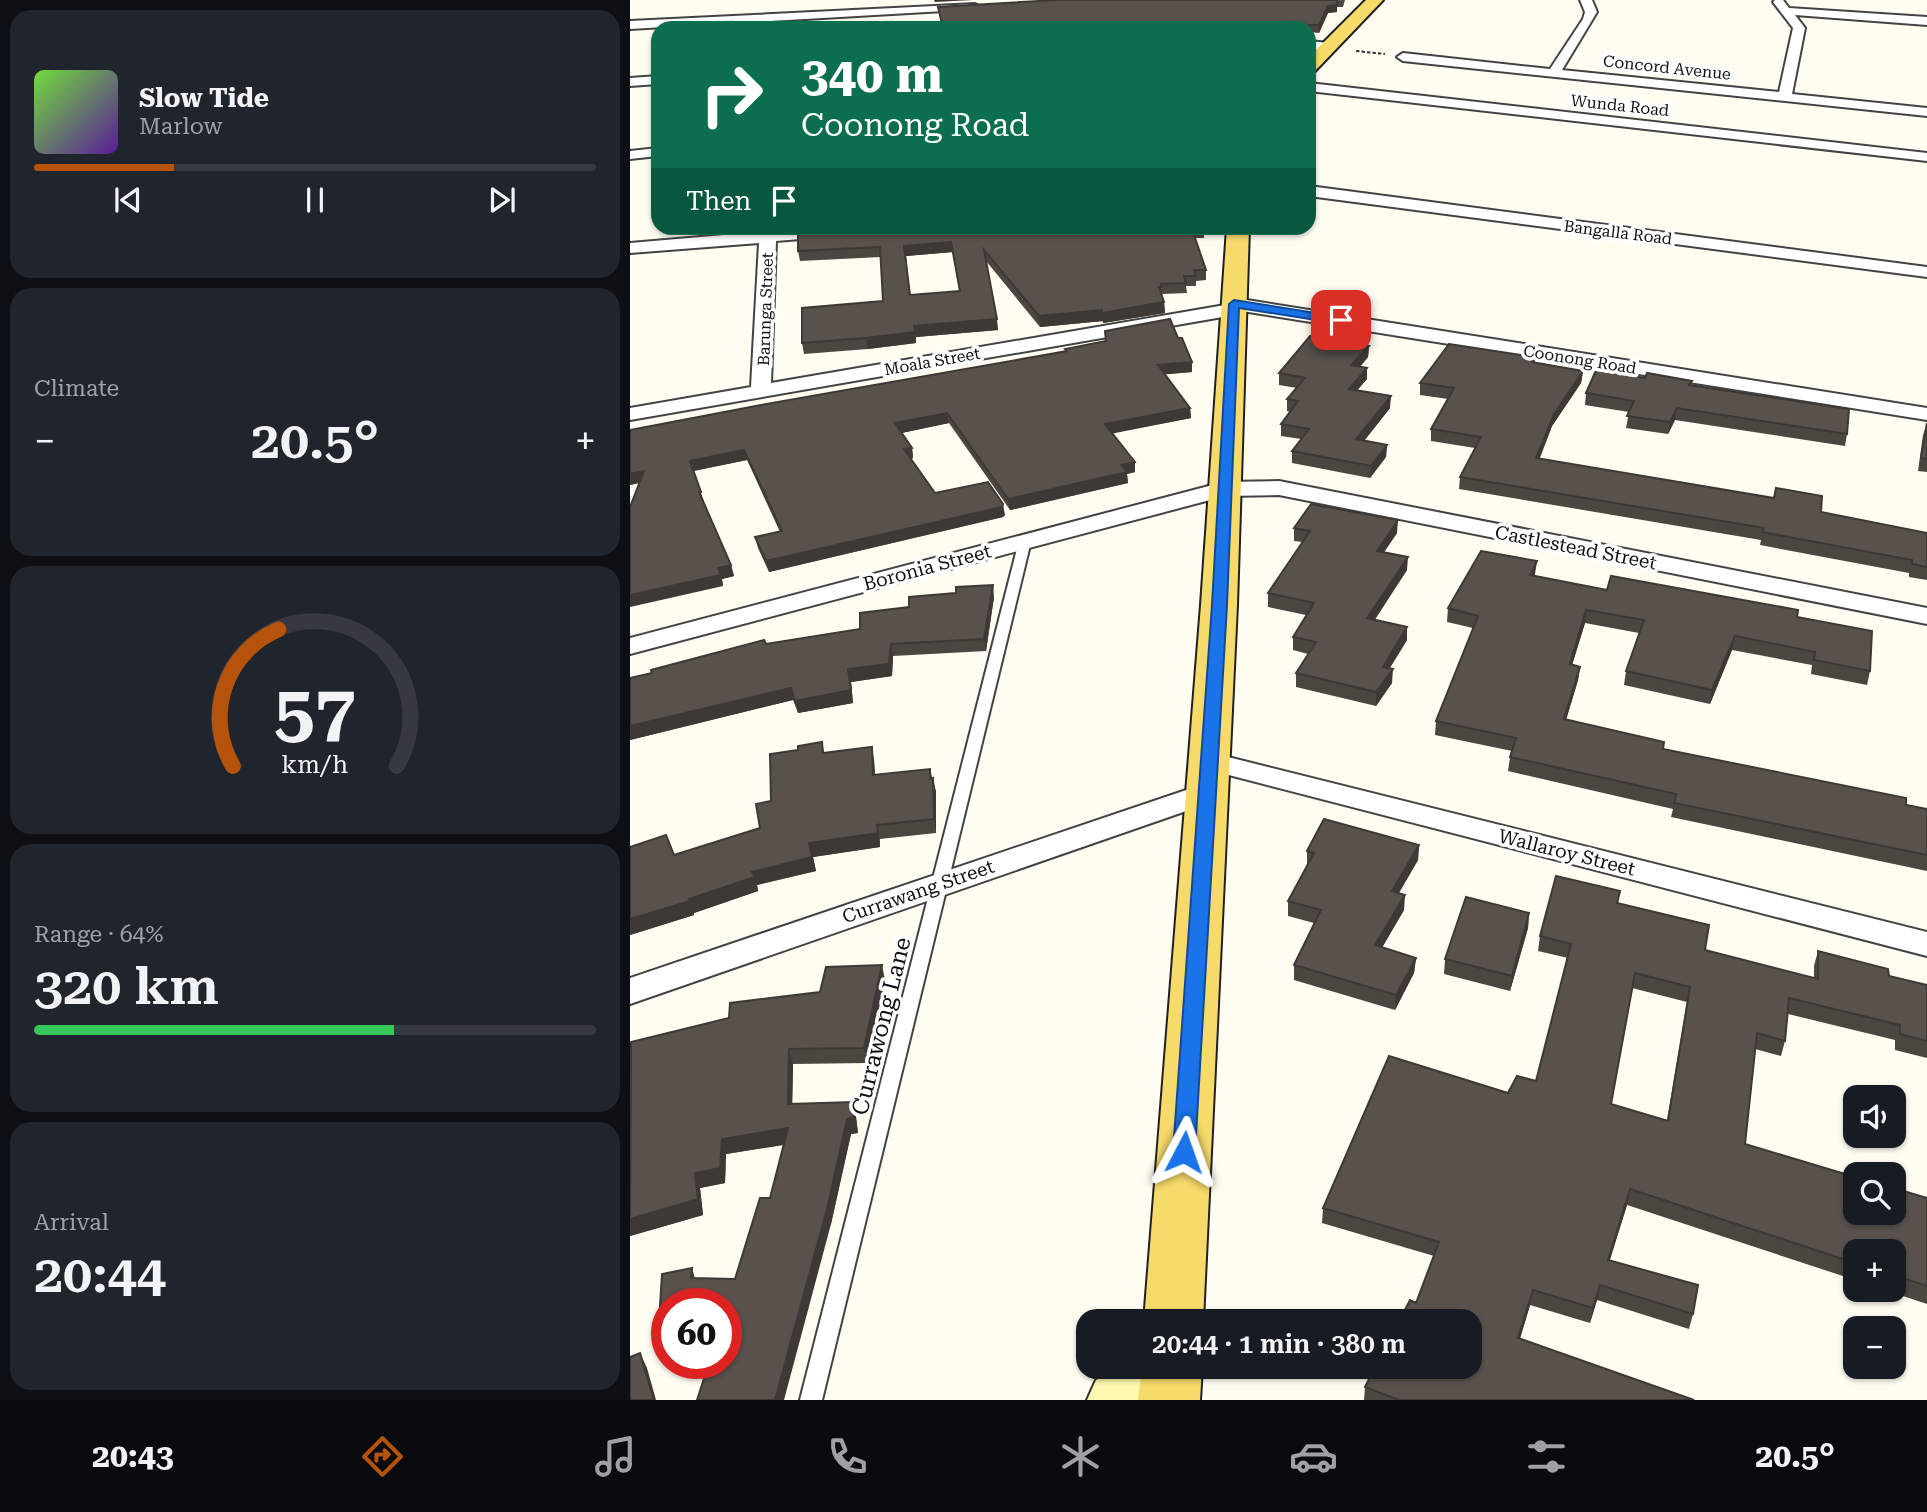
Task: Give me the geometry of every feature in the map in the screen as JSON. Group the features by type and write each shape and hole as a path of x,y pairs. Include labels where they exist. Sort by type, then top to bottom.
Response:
{"main road":[{"path":"1316,62 1337,48 1375,0"},
{"path":"1175,1309 1219,605 1238,235"},
{"path":"1118,1400 1150,1379"}],"street":[{"path":"1553,73 1589,19 1591,12 1586,0"},
{"path":"1777,0 1798,28 1786,97"},
{"path":"706,21 982,6"},
{"path":"1787,12 1927,22"},
{"path":"630,25 651,24"},
{"path":"1316,46 1337,48"},
{"name":"Concord Avenue","path":"1403,57 1927,112"},
{"path":"630,82 651,80"},
{"name":"Wunda Road","path":"1316,88 1927,157"},
{"path":"630,155 651,153"},
{"name":"Bangalla Road","path":"1316,192 1927,272"},
{"path":"630,248 742,235"},
{"name":"Barunga Street","path":"761,390 768,235"},
{"name":"Moala Street","path":"630,414 1234,307"},
{"name":"Coonong Road","path":"1234,307 1927,414"},
{"name":"Castlestead Street","path":"1224,489 1279,488 1927,616"},
{"name":"Boronia Street","path":"630,646 1224,489"},
{"name":"Currawang Street","path":"630,991 940,883 1208,777"},
{"name":"Wallaroy Street","path":"1208,777 1927,944"}],"lane":[{"name":"Currawong Lane","path":"811,1400 1026,541"}],"path":[{"path":"1337,48 1403,57"}],"building":[{"path":"1056,0 1337,0 1337,5 1328,6 1319,25 1316,25 1316,21 941,21 938,7"},
{"path":"798,235 1194,235 1206,270 1194,270 1196,276 1184,276 1186,283 1161,284 1162,287 1159,287 1164,302 1102,313 1102,310 1039,316 984,250 997,319 914,326 915,332 802,343 802,308 883,301 880,247 798,251","holes":["951,242 960,291 910,295 904,246"]},
{"path":"1170,319 1192,362 1158,365 1190,408 1105,424 1135,462 1121,465 1127,472 1008,499 947,413 895,423 912,448 904,449 935,493 988,482 1003,504 1002,507 766,561 755,537 782,531 744,450 690,461 699,492 731,565 718,568 721,575 630,595 630,507 644,471 630,474 630,430 1067,351 1065,349 1106,341 1105,331"},
{"path":"1310,336 1369,346 1351,365 1367,368 1349,389 1391,396 1356,439 1387,445 1371,466 1292,451 1309,429 1281,424 1298,401 1287,399 1305,378 1279,373"},
{"path":"1449,344 1535,357 1532,362 1583,371 1554,414 1536,458 1774,498 1776,488 1822,496 1821,512 1927,533 1927,567 1912,564 1912,560 1762,532 1764,528 1460,477 1481,437 1431,429 1454,388 1420,383"},
{"path":"1596,370 1645,378 1647,373 1692,381 1689,385 1849,409 1847,434 1677,408 1670,422 1627,416 1634,401 1586,393"},
{"path":"1927,423 1927,459 1921,458"},
{"path":"1311,504 1398,520 1377,551 1408,557 1367,618 1407,627 1383,667 1393,669 1376,692 1296,673 1316,642 1293,637 1314,603 1268,593 1310,531 1294,528"},
{"path":"1481,551 1537,561 1530,575 1607,590 1611,576 1798,610 1797,617 1872,631 1870,671 1814,660 1815,652 1735,636 1712,690 1626,671 1644,620 1586,610 1570,664 1580,667 1564,719 1664,742 1663,749 1906,798 1906,805 1927,809 1927,855 1674,803 1676,794 1510,757 1516,738 1436,721 1478,616 1448,608"},
{"path":"993,585 984,639 891,644 889,664 848,669 851,690 795,701 791,688 630,726 630,678 764,640 766,644 860,629 860,613 909,607 909,597 956,593 956,587"},
{"path":"822,742 823,753 872,747 873,775 930,769 930,779 933,778 934,819 877,825 878,833 809,843 812,857 752,872 755,877 630,919 630,847 666,835 674,855 760,828 756,804 771,801 770,754 798,750 798,746"},
{"path":"1324,819 1419,845 1392,891 1405,895 1375,945 1416,958 1396,995 1294,965 1321,910 1288,901 1314,853 1307,851"},
{"path":"1556,876 1620,891 1617,903 1709,925 1705,950 1818,979 1818,951 1888,969 1889,976 1927,985 1927,1041 1900,1034 1900,1025 1789,998 1785,1041 1757,1033 1745,1144 1843,1173 1843,1225 1906,1225 1906,1192 1927,1198 1927,1286 1906,1279 1906,1239 1843,1239 1843,1259 1630,1189 1608,1260 1698,1285 1693,1314 1600,1285 1593,1308 1533,1290 1518,1338 1694,1400 1399,1400 1365,1387 1369,1379 1482,1379 1482,1309 1405,1309 1410,1300 1416,1303 1439,1242 1323,1208 1389,1056 1508,1093 1517,1076 1536,1081 1571,944 1540,936","holes":["1635,973 1690,987 1668,1121 1611,1104"]},
{"path":"1466,897 1529,913 1512,976 1445,959"},
{"path":"882,965 864,1048 789,1049 788,1104 853,1102 854,1117 847,1119 827,1209 775,1400 697,1400 704,1379 742,1379 742,1288 661,1288 662,1274 692,1268 691,1278 735,1279 760,1198 770,1198 788,1128 722,1139 720,1168 695,1173 698,1199 630,1219 631,1042 729,1018 730,1003 820,992 826,967"},
{"path":"640,1353 654,1400 630,1400 630,1357"}],"route":[{"path":"1184,1152 1208,793 1234,304 1341,320"}]}
